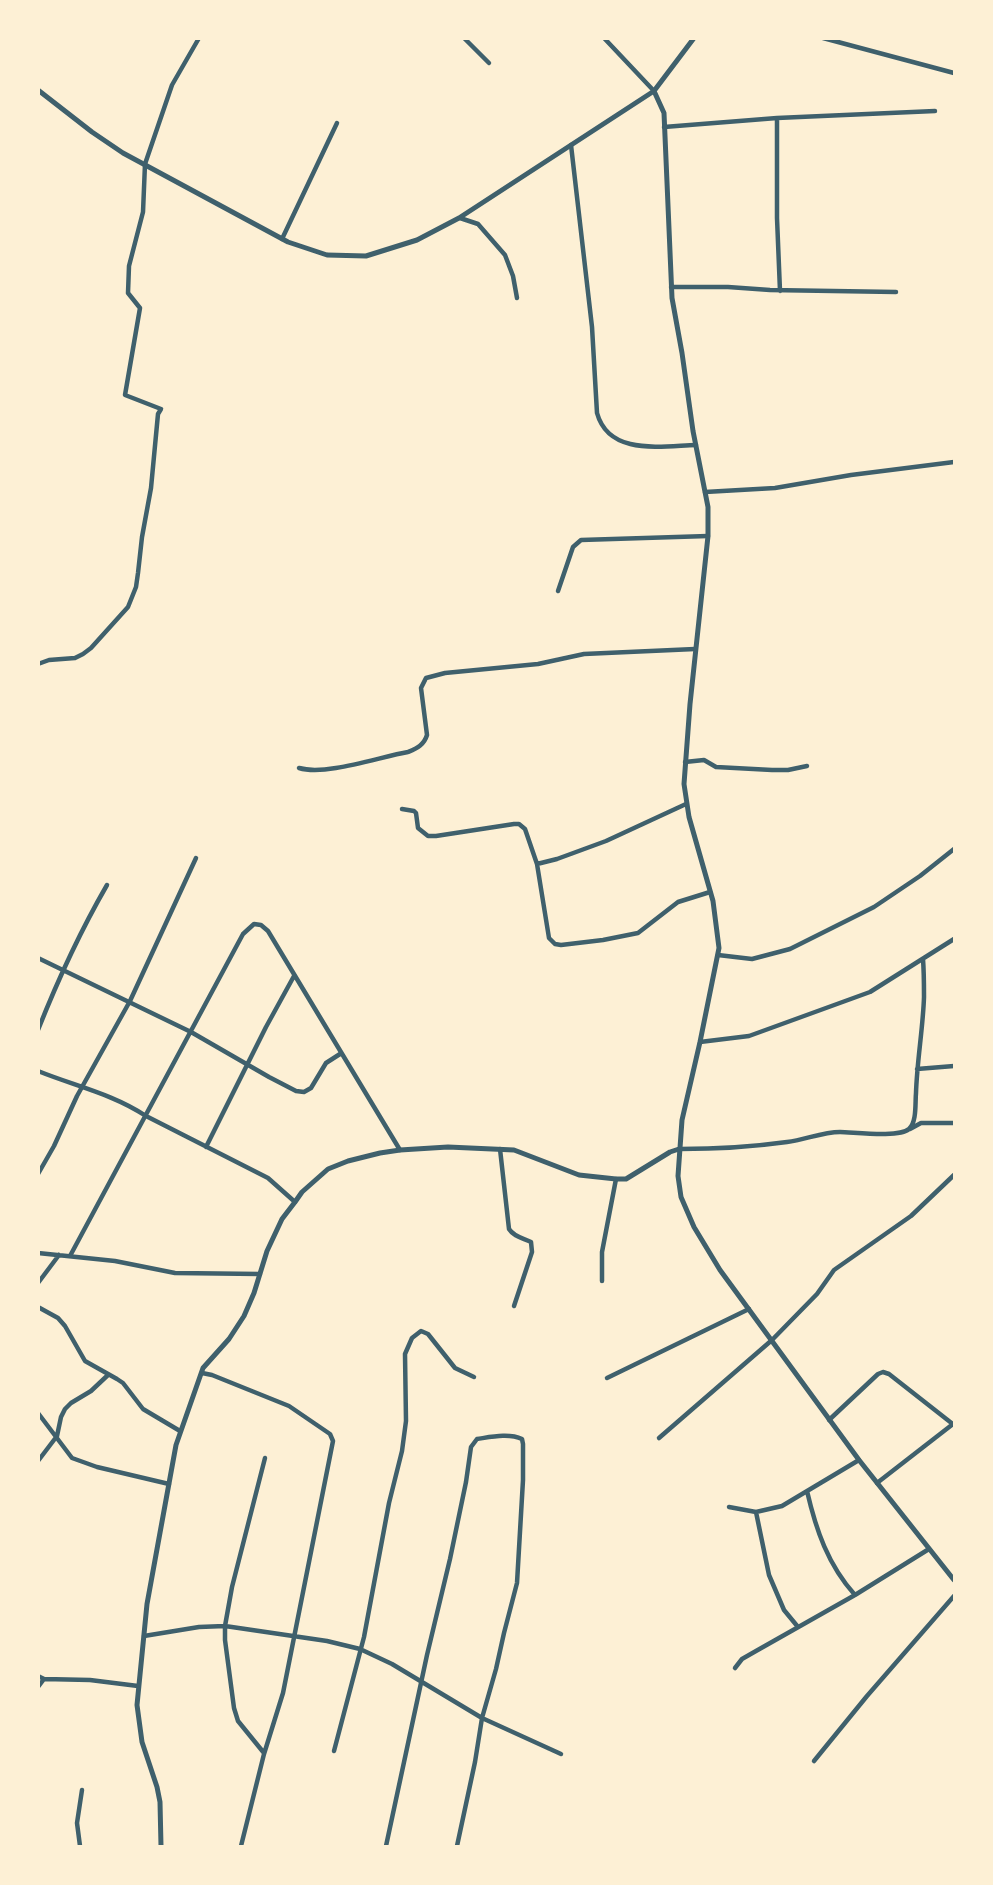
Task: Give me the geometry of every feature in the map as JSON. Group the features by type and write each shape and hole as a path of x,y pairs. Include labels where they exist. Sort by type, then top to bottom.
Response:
{"street":[{"path":"38,664 57,658 75,658 91,648 128,607 136,587 151,488 158,414 161,409 125,395 140,308 128,293 129,265 143,212 145,164 172,85 199,38"},
{"path":"464,38 489,63"},
{"path":"604,38 654,91 664,113 671,287 708,507 708,536 685,762 686,804 710,892 718,932 718,955 682,1120 678,1176 681,1197 694,1227 720,1270 877,1484 954,1580"},
{"path":"40,92 122,153 282,239 327,255 366,256 418,240 459,218 654,91 694,38"},
{"path":"823,38 954,73"},
{"path":"664,127 777,118 935,111"},
{"path":"777,118 780,290"},
{"path":"282,239 337,123"},
{"path":"571,144 600,422 610,435 628,444 696,445"},
{"path":"459,218 478,224 505,255 510,264 517,298"},
{"path":"671,287 896,292"},
{"path":"705,492 775,488 954,462"},
{"path":"558,591 573,547 581,540 708,536"},
{"path":"299,768 335,768 418,748 427,735 421,688 426,678 455,672 537,664 584,654 695,649"},
{"path":"685,762 704,760 716,767 772,770 807,766"},
{"path":"537,864 606,842 686,804"},
{"path":"402,809 416,813 418,828 428,836 519,824 525,829 537,864 549,938 555,944 603,940 638,933 678,902 710,892"},
{"path":"718,955 752,959 790,949 874,907 954,849"},
{"path":"38,1174 77,1096 131,1001 196,858"},
{"path":"38,1030 107,885"},
{"path":"71,1256 243,934 254,924 261,925 268,931 400,1150"},
{"path":"700,1042 733,1040 767,1031 870,992 954,939"},
{"path":"38,958 131,1001 296,1091 304,1092 312,1088 326,1063 340,1054"},
{"path":"909,1129 914,1122 924,999 923,959"},
{"path":"206,1147 295,976"},
{"path":"917,1069 954,1066"},
{"path":"38,1071 131,1106 268,1178 295,1202"},
{"path":"161,1846 160,1802 140,1732 137,1705 143,1637 180,1431 203,1368 229,1339 244,1316 267,1251 282,1219 302,1192 328,1169 348,1161 400,1150 448,1147 514,1150 579,1175 616,1180 626,1179 679,1149 767,1145 824,1133 901,1133 921,1123 954,1123"},
{"path":"500,1149 509,1229 517,1237 531,1242 532,1247 514,1306"},
{"path":"659,1438 772,1340 817,1294 834,1270 911,1216 954,1175"},
{"path":"602,1281 602,1252 616,1180"},
{"path":"38,1253 115,1262 175,1273 260,1274"},
{"path":"38,1283 59,1255"},
{"path":"38,1307 58,1318 65,1326 85,1361 123,1383 143,1409 180,1431"},
{"path":"607,1378 749,1309"},
{"path":"334,1751 372,1601 389,1503 402,1451 406,1421 404,1362 412,1338 421,1331 428,1334 455,1368 474,1377"},
{"path":"829,1420 883,1372 954,1424 877,1484"},
{"path":"201,1373 289,1406 326,1431 333,1441 283,1693 264,1754 241,1846"},
{"path":"38,1461 57,1436 65,1409 91,1391 108,1374"},
{"path":"38,1413 57,1436 66,1453 81,1462 169,1484"},
{"path":"386,1846 426,1655 450,1559 471,1447 477,1439 520,1437 523,1444 523,1480 517,1583 482,1718 457,1846"},
{"path":"264,1754 238,1721 234,1708 225,1626 234,1579 265,1458"},
{"path":"729,1507 757,1513 782,1506 859,1460"},
{"path":"807,1492 825,1552 842,1581 855,1595"},
{"path":"757,1513 769,1575 785,1610 798,1627"},
{"path":"735,1668 742,1660 929,1549"},
{"path":"814,1761 954,1596"},
{"path":"143,1637 199,1627 225,1626 327,1641 360,1649 422,1681 482,1718 561,1754"},
{"path":"38,1687 41,1678 138,1686"},
{"path":"80,1846 77,1823 82,1790"}]}
